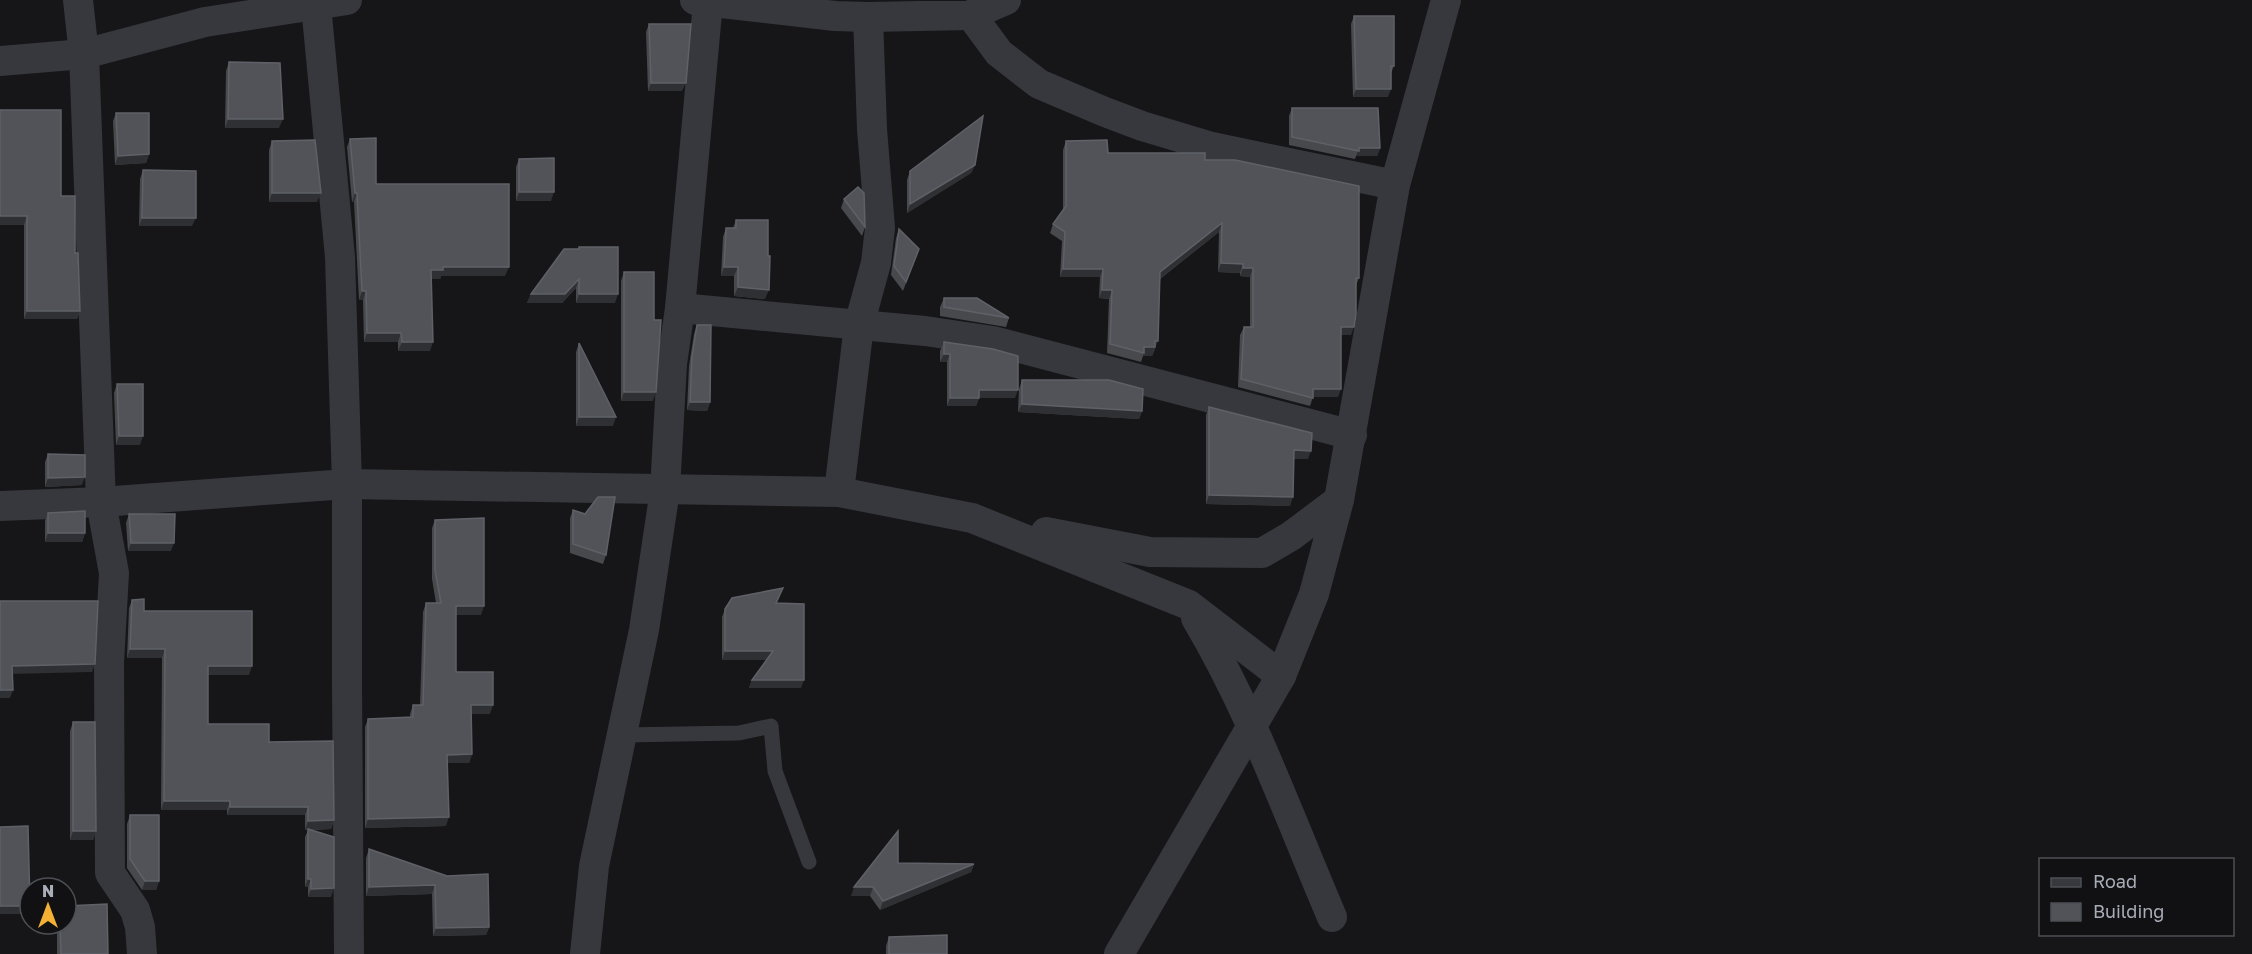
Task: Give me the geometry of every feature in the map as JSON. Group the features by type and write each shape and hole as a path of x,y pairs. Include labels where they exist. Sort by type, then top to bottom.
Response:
{"street":[{"path":"78,0 84,54 101,502 114,573 109,663 110,873 135,910 140,927 142,954"},
{"path":"0,61 84,54 205,11 316,5 347,0"},
{"path":"585,954 594,866 644,630 665,490 672,364 680,308 701,1 835,8 868,17 971,15 1006,0"},
{"path":"1119,954 1281,676 1314,594 1339,500 1352,435 1395,185 1446,0"},
{"path":"316,5 340,256 347,484 346,683 350,954"},
{"path":"971,15 999,53 1039,84 1105,112 1142,126 1212,147 1395,185"},
{"path":"839,492 859,325 876,263 880,228 872,129 868,17"},
{"path":"680,308 859,325 993,341 1352,435"},
{"path":"0,506 101,502 347,484 839,492 1150,552 1262,553 1291,536 1339,500"},
{"path":"972,518 1189,605 1281,676"},
{"path":"1189,605 1216,652 1252,726 1332,917"}],"lane":[{"path":"623,735 739,733 771,726 775,771 809,861"}],"building":[{"path":"1354,16 1394,16 1394,66 1391,66 1391,89 1356,89"},
{"path":"649,24 691,24 686,83 651,83"},
{"path":"229,62 280,63 283,119 228,119"},
{"path":"1292,108 1378,108 1380,148 1359,148 1359,151 1292,137"},
{"path":"0,110 61,110 61,196 75,196 75,253 78,253 80,311 27,311 27,216 0,216"},
{"path":"116,113 149,113 149,154 118,156"},
{"path":"983,116 975,165 910,204 910,171"},
{"path":"376,138 376,184 509,184 509,267 443,267 443,270 431,270 433,342 402,342 401,333 367,333 366,291 362,291 357,193 355,193 350,139"},
{"path":"315,140 321,193 272,193 272,141"},
{"path":"1107,140 1108,153 1205,153 1205,160 1235,160 1359,186 1359,278 1356,278 1356,314 1354,327 1341,327 1341,389 1313,389 1313,398 1241,379 1244,327 1253,327 1253,268 1243,268 1243,264 1221,263 1222,223 1160,272 1158,341 1155,341 1155,347 1144,347 1144,353 1110,344 1112,290 1102,290 1103,269 1063,269 1065,232 1053,224 1066,206 1066,141"},
{"path":"554,158 554,192 519,192 519,159"},
{"path":"143,170 196,171 196,218 142,218"},
{"path":"858,187 864,193 865,227 844,199"},
{"path":"736,220 768,220 769,290 738,287 738,267 724,267 726,228 736,228"},
{"path":"899,229 919,249 906,282 894,266"},
{"path":"579,247 618,247 618,294 579,294 579,279 565,294 531,294 564,249 579,249"},
{"path":"624,272 654,272 654,320 661,320 656,392 624,392"},
{"path":"944,298 977,298 1009,318 944,307"},
{"path":"697,325 711,325 710,402 690,402 692,357"},
{"path":"944,342 993,349 1018,356 1018,390 979,390 979,398 950,398 950,354 944,354"},
{"path":"579,343 616,417 579,417"},
{"path":"1022,380 1109,380 1143,389 1142,411 1022,404"},
{"path":"117,384 143,384 143,436 119,436"},
{"path":"1209,407 1312,433 1311,451 1294,450 1293,497 1209,495"},
{"path":"48,454 85,455 85,477 48,478"},
{"path":"598,497 615,497 606,555 573,544 573,510 585,514"},
{"path":"85,511 85,533 48,533 48,513"},
{"path":"129,514 175,514 174,543 131,543"},
{"path":"484,518 484,606 456,606 456,672 493,672 493,705 471,705 472,754 447,755 449,817 368,819 368,719 413,717 413,705 423,705 426,603 441,603 435,570 435,520"},
{"path":"783,588 776,603 804,604 804,680 752,680 773,651 725,651 725,609 732,598"},
{"path":"144,599 144,611 252,611 252,666 208,666 208,724 269,724 269,742 333,741 334,820 308,821 308,807 230,807 230,801 164,801 165,649 130,649 132,600"},
{"path":"0,601 98,601 95,664 12,666 13,690 0,690"},
{"path":"73,722 95,722 96,831 73,831"},
{"path":"130,815 159,815 159,881 145,881 130,859"},
{"path":"28,826 29,876 18,876 18,906 0,906 0,827"},
{"path":"308,829 334,837 334,888 311,889 311,879 308,879"},
{"path":"898,831 898,863 974,864 883,901 873,887 854,887"},
{"path":"369,849 447,876 488,874 489,927 436,928 435,885 369,887"},
{"path":"107,904 108,954 61,954 60,936 78,936 78,905"},
{"path":"947,935 947,954 889,954 889,937"}]}
